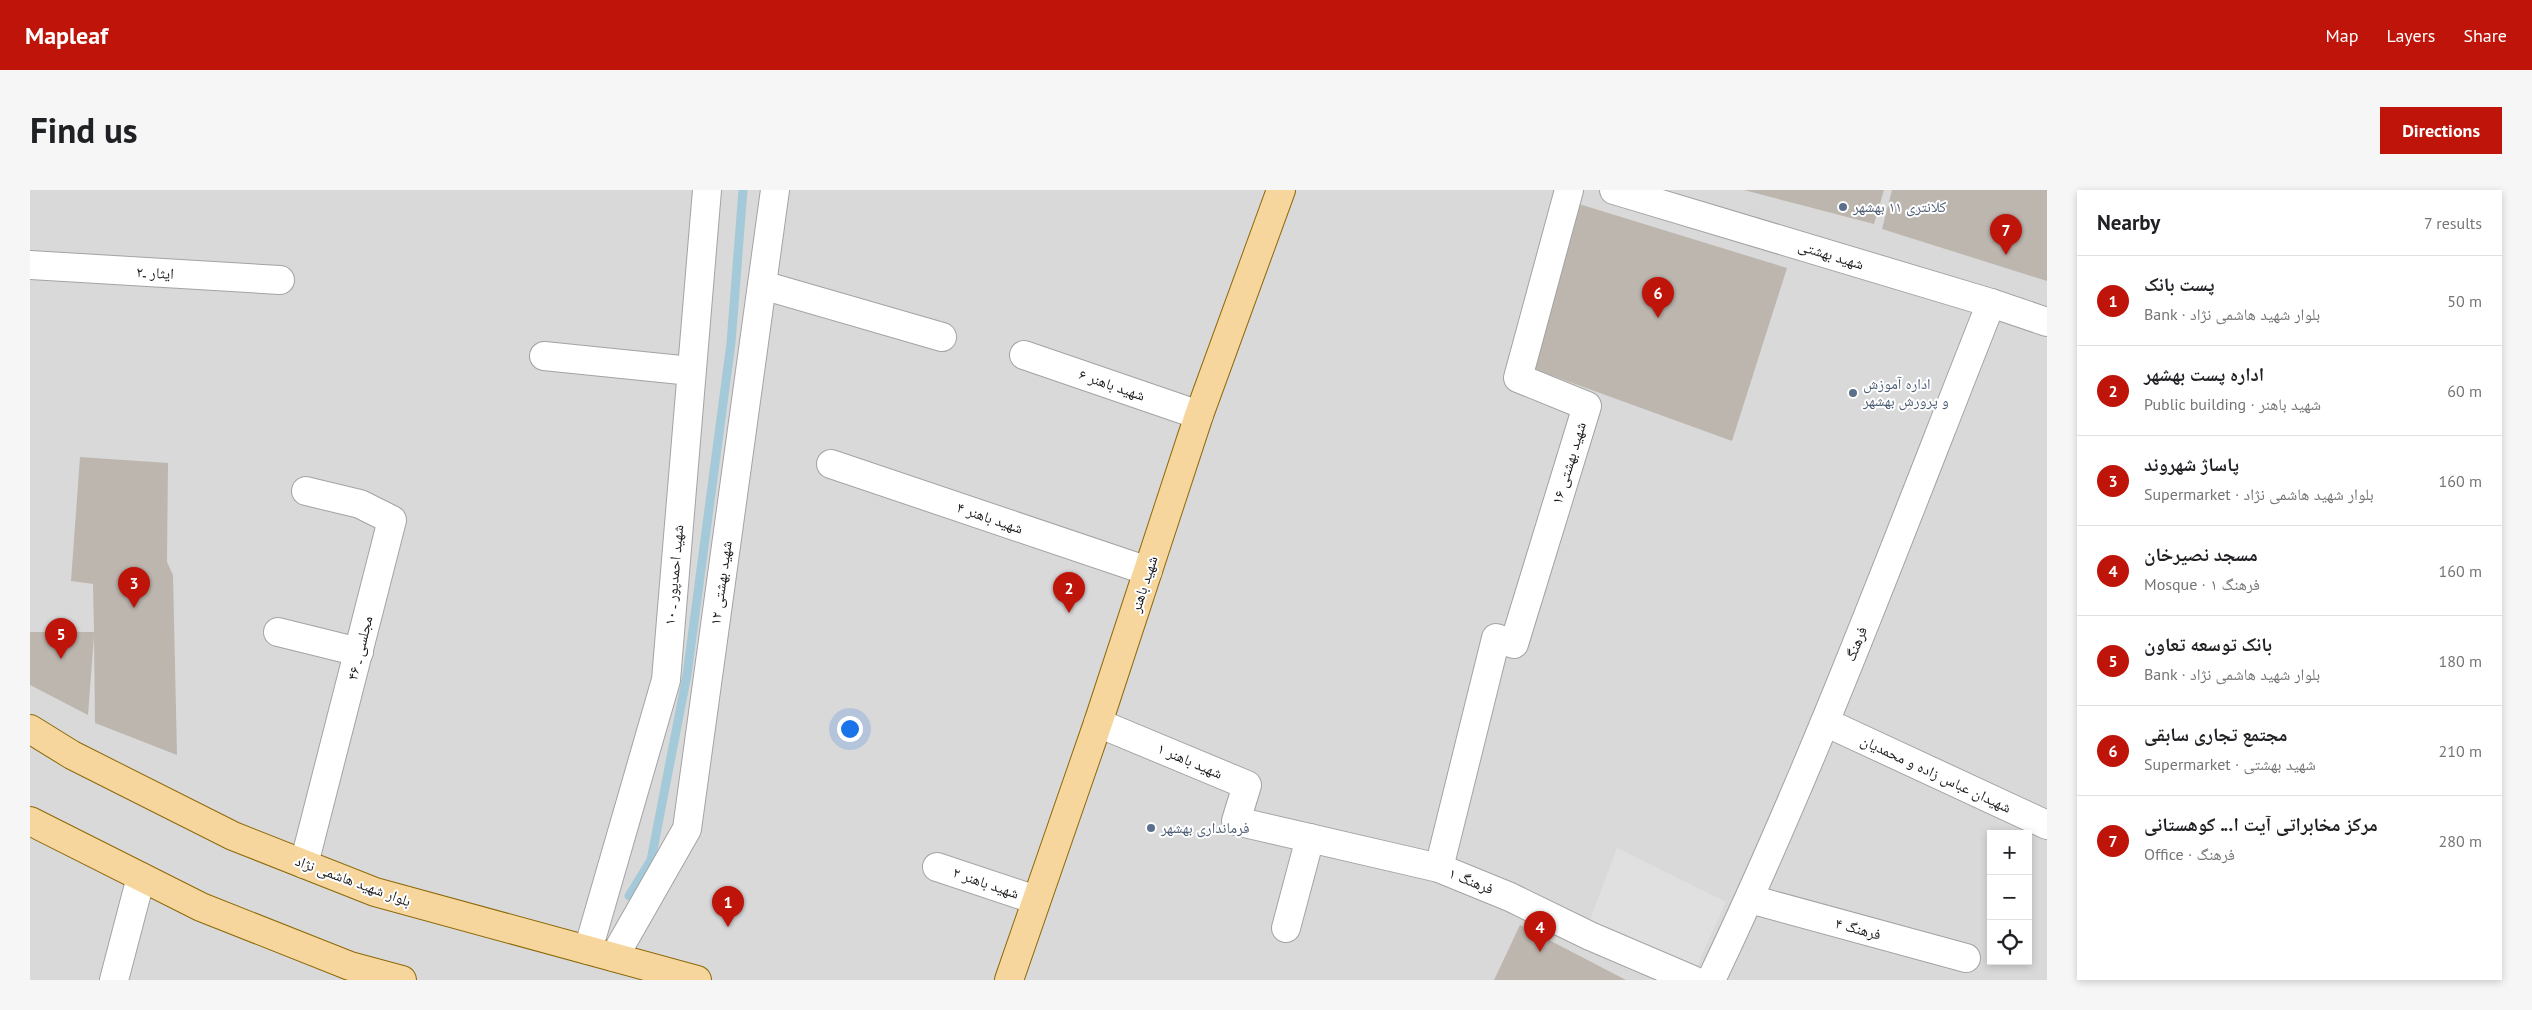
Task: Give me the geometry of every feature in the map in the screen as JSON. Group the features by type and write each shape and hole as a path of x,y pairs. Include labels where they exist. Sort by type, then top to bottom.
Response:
{"main road":[{"name":"شهید باهنر","path":"1010,980 1098,723 1199,415 1281,190"},
{"name":"بلوار شهید هاشمی نژاد","path":"30,729 72,756 233,836 375,892 696,980"},
{"path":"30,821 201,907 350,966 402,980"}],"street":[{"name":"شهید احمدپور ـ ۱۰","path":"601,954 666,680 707,190"},
{"name":"شهید بهشتی ۱۲","path":"601,954 686,829 775,190"},
{"name":"شهید بهشتی ۱۶","path":"1439,868 1496,638 1514,644 1586,406 1518,378 1569,190"},
{"name":"شهید بهشتی","path":"1614,190 1991,303 2047,322"},
{"name":"ایثار ـ۲","path":"30,265 280,280"},
{"path":"762,286 942,337"},
{"name":"فرهنگ","path":"1711,980 1750,899 1825,722 1991,303"},
{"name":"شهید باهنر ۶","path":"1024,355 1199,415"},
{"path":"544,356 692,371"},
{"name":"شهید باهنر ۴","path":"831,464 1148,571"},
{"name":"مجلسی ـ ۴۶","path":"304,864 392,520 360,504 306,491"},
{"path":"278,632 359,652"},
{"name":"شهیدان عباس زاده و محمدیان","path":"1825,722 2047,825"},
{"name":"شهید باهنر ۱","path":"1098,723 1247,784 1236,821"},
{"name":"فرهنگ ۱","path":"1236,821 1439,868 1510,897 1590,936 1693,980"},
{"path":"1286,928 1310,838"},
{"name":"شهید باهنر ۲","path":"937,867 1036,900"},
{"path":"114,980 141,877"},
{"name":"فرهنگ ۴","path":"1750,899 1966,958"}],"shaded area":[{"path":"30,190 2047,190 2047,980 30,980"},
{"path":"1617,848 1726,902 1693,975 1586,930"}],"building":[{"name":"کلانتری ۱۱ بهشهر","path":"1744,190 1884,190 1874,224"},
{"path":"1892,190 2047,190 2047,281 1882,229"},
{"path":"1579,204 1787,268 1732,441 1531,368"},
{"path":"80,457 168,463 167,562 173,575 177,755 95,723 94,636 88,715 30,685 30,632 94,632 93,584 71,581"},
{"path":"1520,925 1626,980 1494,980"}],"waterway":[{"path":"629,896 651,860 687,675 731,343 743,190"}],"place":[{"name":"کلانتری ۱۱ بهشهر","path":"1843,207"},
{"name":"مرکز مخابراتی آیت ا... کوهستانی","path":"2006,255"},
{"name":"مجتمع تجاری سابقی","path":"1658,318"},
{"name":"اداره آموزش و پرورش بهشهر","path":"1853,393"},
{"name":"پاساژ شهروند","path":"134,608"},
{"name":"اداره پست بهشهر","path":"1069,613"},
{"name":"بانک توسعه تعاون","path":"61,659"},
{"name":"فرمانداری بهشهر","path":"1151,828"},
{"name":"پست بانک","path":"728,927"},
{"name":"مسجد نصیرخان","path":"1540,952"}]}
